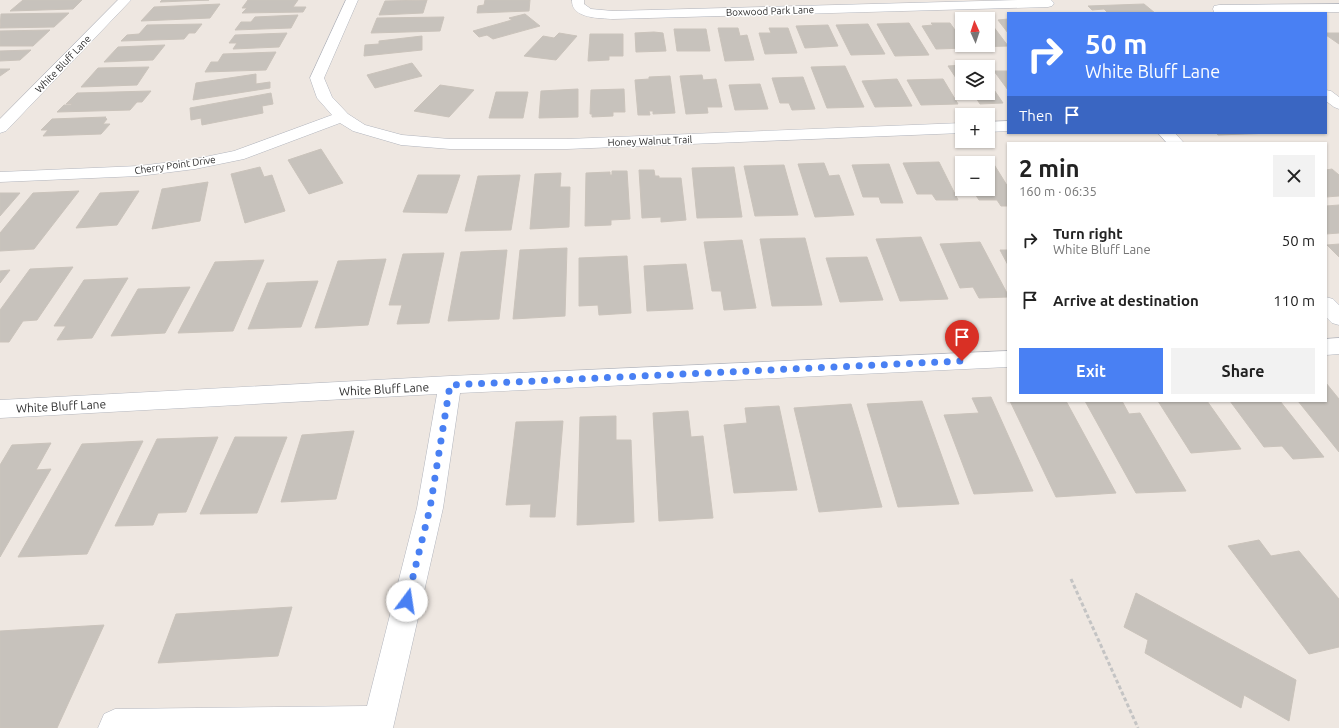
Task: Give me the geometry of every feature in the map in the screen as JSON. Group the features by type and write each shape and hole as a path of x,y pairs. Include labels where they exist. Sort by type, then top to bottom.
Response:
{"street":[{"name":"White Bluff Lane","path":"0,128 125,0"},
{"name":"Honey Walnut Trail","path":"352,0 317,78 325,98 342,117 359,128 401,140 450,144 567,144 955,128"},
{"name":"Boxwood Park Lane","path":"578,0 578,5 588,12 613,15 1047,2"},
{"path":"1208,0 1221,11 1339,8"},
{"path":"1047,2 1056,12"},
{"path":"1327,95 1339,104"},
{"name":"Cherry Point Drive","path":"0,177 139,171 195,164 238,155 342,117"},
{"path":"995,127 1007,126"},
{"path":"1167,134 1175,142"},
{"path":"1327,305 1339,318"},
{"path":"1327,347 1339,346"},
{"name":"White Bluff Lane","path":"0,409 450,385 1007,359"},
{"path":"114,728 115,725 378,725 430,508 450,385"}],"path":[{"path":"1071,579 1138,728"}],"building":[{"path":"23,0 82,0 73,9 10,11"},
{"path":"162,0 209,0 160,2"},
{"path":"248,0 298,0 293,7 306,7 303,12 242,13 247,8 242,8"},
{"path":"427,0 423,13 379,15 385,1"},
{"path":"485,0 530,0 529,11 477,13 478,6 484,5"},
{"path":"220,4 210,18 141,21 154,7"},
{"path":"1144,4 1154,12 1107,12 1104,9 1092,10 1088,6"},
{"path":"69,13 54,27 0,28 1,14"},
{"path":"525,14 540,26 493,39 487,35 479,37 473,31 512,20 509,18"},
{"path":"298,15 291,28 235,30 241,22 251,22 255,17"},
{"path":"444,17 440,31 371,33 377,18"},
{"path":"1007,19 1007,32 998,20"},
{"path":"909,23 929,55 895,56 877,24"},
{"path":"931,23 950,23 955,30 955,48 936,49 922,26 933,25"},
{"path":"202,24 195,33 189,33 184,39 121,41 127,35 139,34 147,25"},
{"path":"868,24 885,54 851,55 836,25"},
{"path":"828,25 838,46 805,48 796,26"},
{"path":"718,28 738,28 740,36 747,35 754,60 725,61"},
{"path":"769,28 788,28 797,53 765,54 759,33 771,33"},
{"path":"674,29 706,29 710,51 677,51"},
{"path":"995,29 1007,45 1007,46 995,46"},
{"path":"50,30 33,46 0,46 0,31"},
{"path":"287,33 279,47 233,49 237,43 229,43 235,35"},
{"path":"559,33 577,36 556,60 524,56 543,36 554,38"},
{"path":"635,33 663,33 666,51 636,52"},
{"path":"1327,33 1339,33 1339,44 1327,36"},
{"path":"590,34 623,34 623,56 609,56 609,60 588,61"},
{"path":"422,36 422,50 364,56 365,45 379,44 379,41"},
{"path":"165,45 153,60 104,62 118,47"},
{"path":"31,50 20,60 0,61 0,51"},
{"path":"276,52 266,70 205,72 211,62 218,62 223,54"},
{"path":"412,63 422,76 375,88 367,75"},
{"path":"845,66 864,107 827,108 811,67"},
{"path":"948,66 955,66 955,76"},
{"path":"149,67 137,85 81,87 98,68"},
{"path":"0,69 10,69 0,76"},
{"path":"995,71 1007,71 1007,89"},
{"path":"256,74 256,84 270,82 270,88 193,100 196,83"},
{"path":"702,75 703,80 716,79 722,107 707,107 708,113 686,114 680,76"},
{"path":"670,76 675,113 653,114 653,111 649,111 650,115 638,115 635,80 649,79 649,77"},
{"path":"803,77 815,109 792,110 789,103 780,103 772,78"},
{"path":"897,79 912,106 875,107 862,81"},
{"path":"943,79 958,104 921,105 907,80"},
{"path":"760,84 768,109 735,110 729,85"},
{"path":"440,85 474,90 449,117 414,111"},
{"path":"578,89 578,117 539,118 541,91"},
{"path":"624,89 625,112 613,112 613,116 592,117 592,114 590,114 591,90"},
{"path":"151,91 142,102 137,102 130,110 57,112 64,105 71,105 72,104 66,104 77,93"},
{"path":"995,91 1003,103 980,104 977,100 995,100"},
{"path":"496,92 528,92 523,118 489,118"},
{"path":"271,93 273,104 262,106 263,113 202,125 201,118 191,120 190,108"},
{"path":"106,117 105,118 107,119 103,124 110,124 101,134 43,136 48,130 41,130 52,119"},
{"path":"1217,134 1245,134 1218,135"},
{"path":"321,149 343,183 309,194 288,160"},
{"path":"939,162 958,200 936,200 932,194 917,194 903,163"},
{"path":"824,163 829,176 839,175 854,215 815,217 798,164"},
{"path":"889,164 903,203 881,203 879,197 863,197 852,165"},
{"path":"784,165 798,215 755,216 744,166"},
{"path":"995,166 1007,185 1007,206 1001,206 997,200 979,200 976,196 995,196"},
{"path":"260,167 264,177 272,175 285,211 245,223 231,174"},
{"path":"734,167 742,217 697,218 692,168"},
{"path":"1332,169 1339,175 1339,196 1327,197 1327,170"},
{"path":"639,170 654,170 655,176 659,176 659,178 681,178 686,220 661,222 661,217 642,218"},
{"path":"612,171 627,171 630,219 611,220 611,225 585,226 586,173 610,172 610,175 612,175"},
{"path":"561,173 560,187 570,187 569,227 530,229 535,174"},
{"path":"418,175 460,175 447,213 403,212"},
{"path":"520,175 511,230 465,231 478,176"},
{"path":"208,182 200,221 152,229 162,189"},
{"path":"79,191 34,249 0,251 0,233 33,193"},
{"path":"139,191 117,225 76,228 100,193"},
{"path":"0,193 20,193 0,216"},
{"path":"1339,205 1339,233 1327,234 1327,206"},
{"path":"921,237 948,299 900,301 876,239"},
{"path":"805,238 822,305 772,306 760,239"},
{"path":"742,240 756,308 724,310 721,291 712,291 704,242"},
{"path":"980,242 1007,293 1007,297 979,298 973,287 960,288 940,244"},
{"path":"1339,244 1339,257 1327,245"},
{"path":"567,248 565,316 513,319 520,250"},
{"path":"507,250 499,319 448,321 461,252"},
{"path":"1000,250 1007,250 1007,263"},
{"path":"444,253 429,323 397,324 402,305 389,305 403,254"},
{"path":"627,256 631,313 599,315 598,305 579,306 579,258"},
{"path":"867,257 883,300 840,302 826,258"},
{"path":"386,259 368,325 315,328 338,261"},
{"path":"264,260 233,331 178,333 215,262"},
{"path":"686,264 693,309 647,311 644,266"},
{"path":"73,267 37,320 23,321 9,342 0,342 0,310 30,269"},
{"path":"10,270 0,283 0,271"},
{"path":"128,278 92,338 57,340 66,326 54,326 84,280"},
{"path":"318,281 301,327 248,329 267,283"},
{"path":"190,287 165,333 111,336 138,289"},
{"path":"1327,384 1339,399 1339,452 1299,402 1327,402"},
{"path":"991,397 1033,491 974,494 944,415 979,413 972,398"},
{"path":"922,401 959,504 898,507 867,404"},
{"path":"1010,402 1067,402 1116,493 1056,497"},
{"path":"1086,402 1123,402 1129,414 1140,413 1186,491 1136,493"},
{"path":"1159,402 1208,402 1241,449 1191,453"},
{"path":"1231,402 1281,402 1324,457 1293,459 1282,446 1264,447"},
{"path":"851,404 882,507 819,512 794,408"},
{"path":"779,406 797,490 734,493 724,425 747,423 745,408"},
{"path":"688,411 691,437 703,436 713,518 659,521 653,413"},
{"path":"616,416 616,440 631,440 634,522 577,525 580,417"},
{"path":"563,421 555,517 530,517 531,504 506,505 516,422"},
{"path":"354,431 336,499 281,502 302,435"},
{"path":"218,437 186,512 158,513 153,525 115,526 157,439"},
{"path":"235,437 287,437 257,513 200,514"},
{"path":"143,441 87,554 18,557 82,444"},
{"path":"51,443 36,470 51,469 0,557 0,465 12,445"},
{"path":"1259,540 1271,556 1299,551 1339,599 1339,647 1309,654 1228,546"},
{"path":"1136,593 1296,680 1289,721 1244,695 1241,708 1145,653 1148,640 1124,627"},
{"path":"292,607 278,656 158,663 176,614"},
{"path":"104,625 57,728 0,728 0,631"}],"route":[{"path":"407,601 430,508 450,385 962,361"}]}
